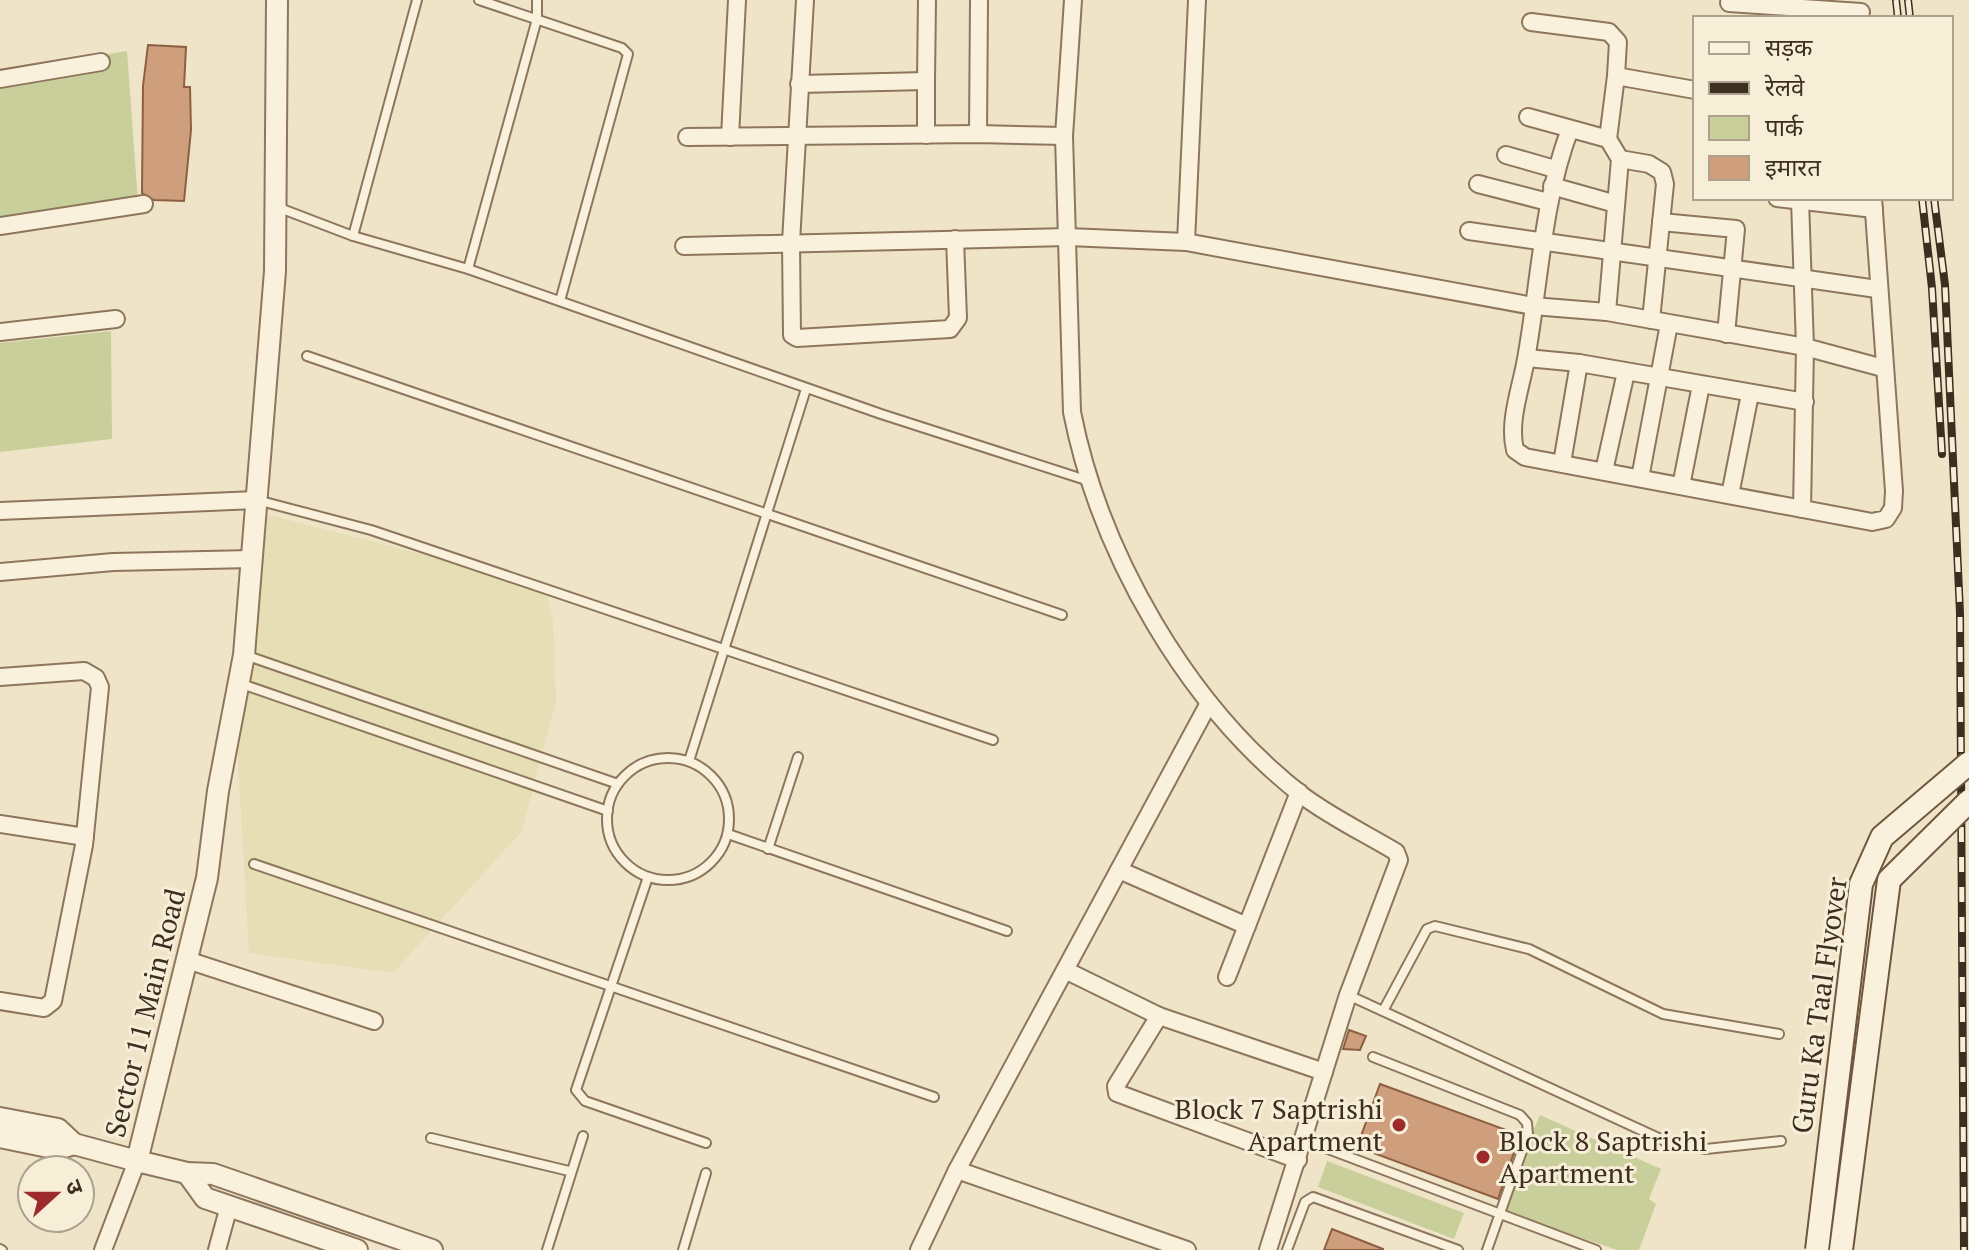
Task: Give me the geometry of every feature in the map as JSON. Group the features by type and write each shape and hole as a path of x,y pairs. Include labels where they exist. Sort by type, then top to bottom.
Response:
{"main road":[{"name":"Guru Ka Taal Flyover","path":"1817,1250 1861,884 1882,837 1969,763"},
{"name":"Guru Ka Taal Flyover","path":"1841,1250 1889,880 1969,801"}],"street":[{"name":"Sector 11 Main Road","path":"137,1161 207,878 218,791 244,655 277,207 277,0"},
{"path":"730,137 737,0"},
{"path":"805,0 789,329 797,338 950,329 958,318 955,239"},
{"path":"926,135 927,0"},
{"path":"978,134 979,0"},
{"path":"1073,0 1064,136 1072,412 1090,481 1126,572 1209,703 1299,792 1399,856 1348,995 1268,1250"},
{"path":"1186,242 1197,0"},
{"path":"1729,3 1764,3 1792,13 1861,10"},
{"path":"1531,22 1613,34 1618,42 1608,139 1620,159 1607,312"},
{"path":"0,79 101,62"},
{"path":"1616,76 1693,90"},
{"path":"799,84 926,81"},
{"path":"1528,117 1608,139"},
{"path":"1570,129 1555,169 1550,194 1527,358 1512,436 1515,450 1525,457 1802,509 1872,522 1886,519 1893,508 1874,203 1808,200"},
{"path":"687,137 1064,136"},
{"path":"1506,155 1555,169"},
{"path":"1620,159 1649,164 1662,172 1665,184 1651,320"},
{"path":"1478,184 1616,204"},
{"path":"1786,200 1803,278 1805,402 1802,509"},
{"path":"0,226 144,204"},
{"path":"1661,222 1736,229 1726,334"},
{"path":"1469,231 1877,289"},
{"path":"684,246 1068,237 1186,242 1533,306 1607,312 1805,347 1883,368"},
{"path":"0,332 116,319"},
{"path":"1640,478 1669,324"},
{"path":"1527,358 1579,363 1805,402"},
{"path":"1562,463 1579,363"},
{"path":"1604,471 1626,372"},
{"path":"1681,486 1701,385"},
{"path":"1730,495 1750,394"},
{"path":"0,511 256,500"},
{"path":"0,572 113,562 252,559"},
{"path":"0,677 84,671 93,674 99,682 85,837 51,1005 44,1008 0,1001"},
{"path":"919,1250 957,1170 1209,703"},
{"path":"1227,977 1299,792"},
{"path":"0,824 85,837"},
{"path":"1119,870 1247,926"},
{"path":"187,960 374,1021"},
{"path":"1067,971 1159,1016 1324,1072"},
{"path":"1159,1016 1116,1086 1117,1093 1298,1160"},
{"path":"0,1118 58,1129 74,1144 137,1161 187,1173 213,1174 432,1250"},
{"path":"0,1137 58,1149 74,1144"},
{"path":"103,1250 137,1161"},
{"path":"957,1170 1187,1250"},
{"path":"187,1173 205,1198 357,1250"},
{"path":"217,1250 229,1206"}],"lane":[{"path":"353,236 417,0"},
{"path":"479,0 622,48 628,54 560,301"},
{"path":"468,269 537,19 537,0"},
{"path":"277,207 353,236 468,269 806,389 1090,481"},
{"path":"307,356 1062,615"},
{"path":"689,761 806,389"},
{"path":"256,500 371,530 993,740"},
{"path":"244,655 618,784"},
{"path":"239,683 608,811"},
{"path":"669,757 689,761 718,783 730,816 728,834 721,850 697,873 682,879 648,877 634,869 617,851 608,828 608,811 618,784 632,769 649,760 669,757"},
{"path":"768,849 798,757"},
{"path":"728,834 1007,931"},
{"path":"254,864 357,902 934,1097"},
{"path":"648,877 576,1090 579,1097 706,1143"},
{"path":"1383,1011 1427,929 1435,926 1529,949 1663,1014 1779,1034"},
{"path":"1348,995 1667,1142 1706,1149 1781,1141"},
{"path":"1373,1057 1525,1119 1528,1134 1487,1250"},
{"path":"547,1250 569,1171 583,1136"},
{"path":"431,1138 569,1171"},
{"path":"1304,1140 1596,1250"},
{"path":"683,1250 706,1173"},
{"path":"1287,1250 1305,1202 1313,1197 1458,1250"},
{"path":"1562,1250 1564,1238"}],"shaded area":[{"path":"266,514 545,586 553,621 556,700 522,831 393,973 249,953 236,728"}],"green space":[{"path":"127,51 138,202 0,225 0,72"},
{"path":"111,331 112,439 0,452 0,343"},
{"path":"1540,1115 1661,1169 1649,1199 1656,1204 1639,1250 1617,1250 1499,1210"},
{"path":"1327,1161 1464,1213 1454,1239 1318,1187"}],"building":[{"path":"148,45 186,47 184,87 190,87 191,130 184,201 154,200 142,193 143,86"},
{"path":"1349,1030 1366,1036 1360,1050 1343,1049"},
{"path":"1380,1084 1520,1135 1498,1199 1357,1147"},
{"path":"1332,1229 1383,1249 1383,1250 1324,1250"}],"railway":[{"path":"1896,0 1898,16"},
{"path":"1908,0 1910,16"},
{"path":"1922,200 1932,288 1942,454"},
{"path":"1934,200 1945,285 1960,613 1964,1250"}],"place":[{"name":"Block 7 Saptrishi Apartment","path":"1399,1125"},
{"name":"Block 8 Saptrishi Apartment","path":"1483,1157"}]}
